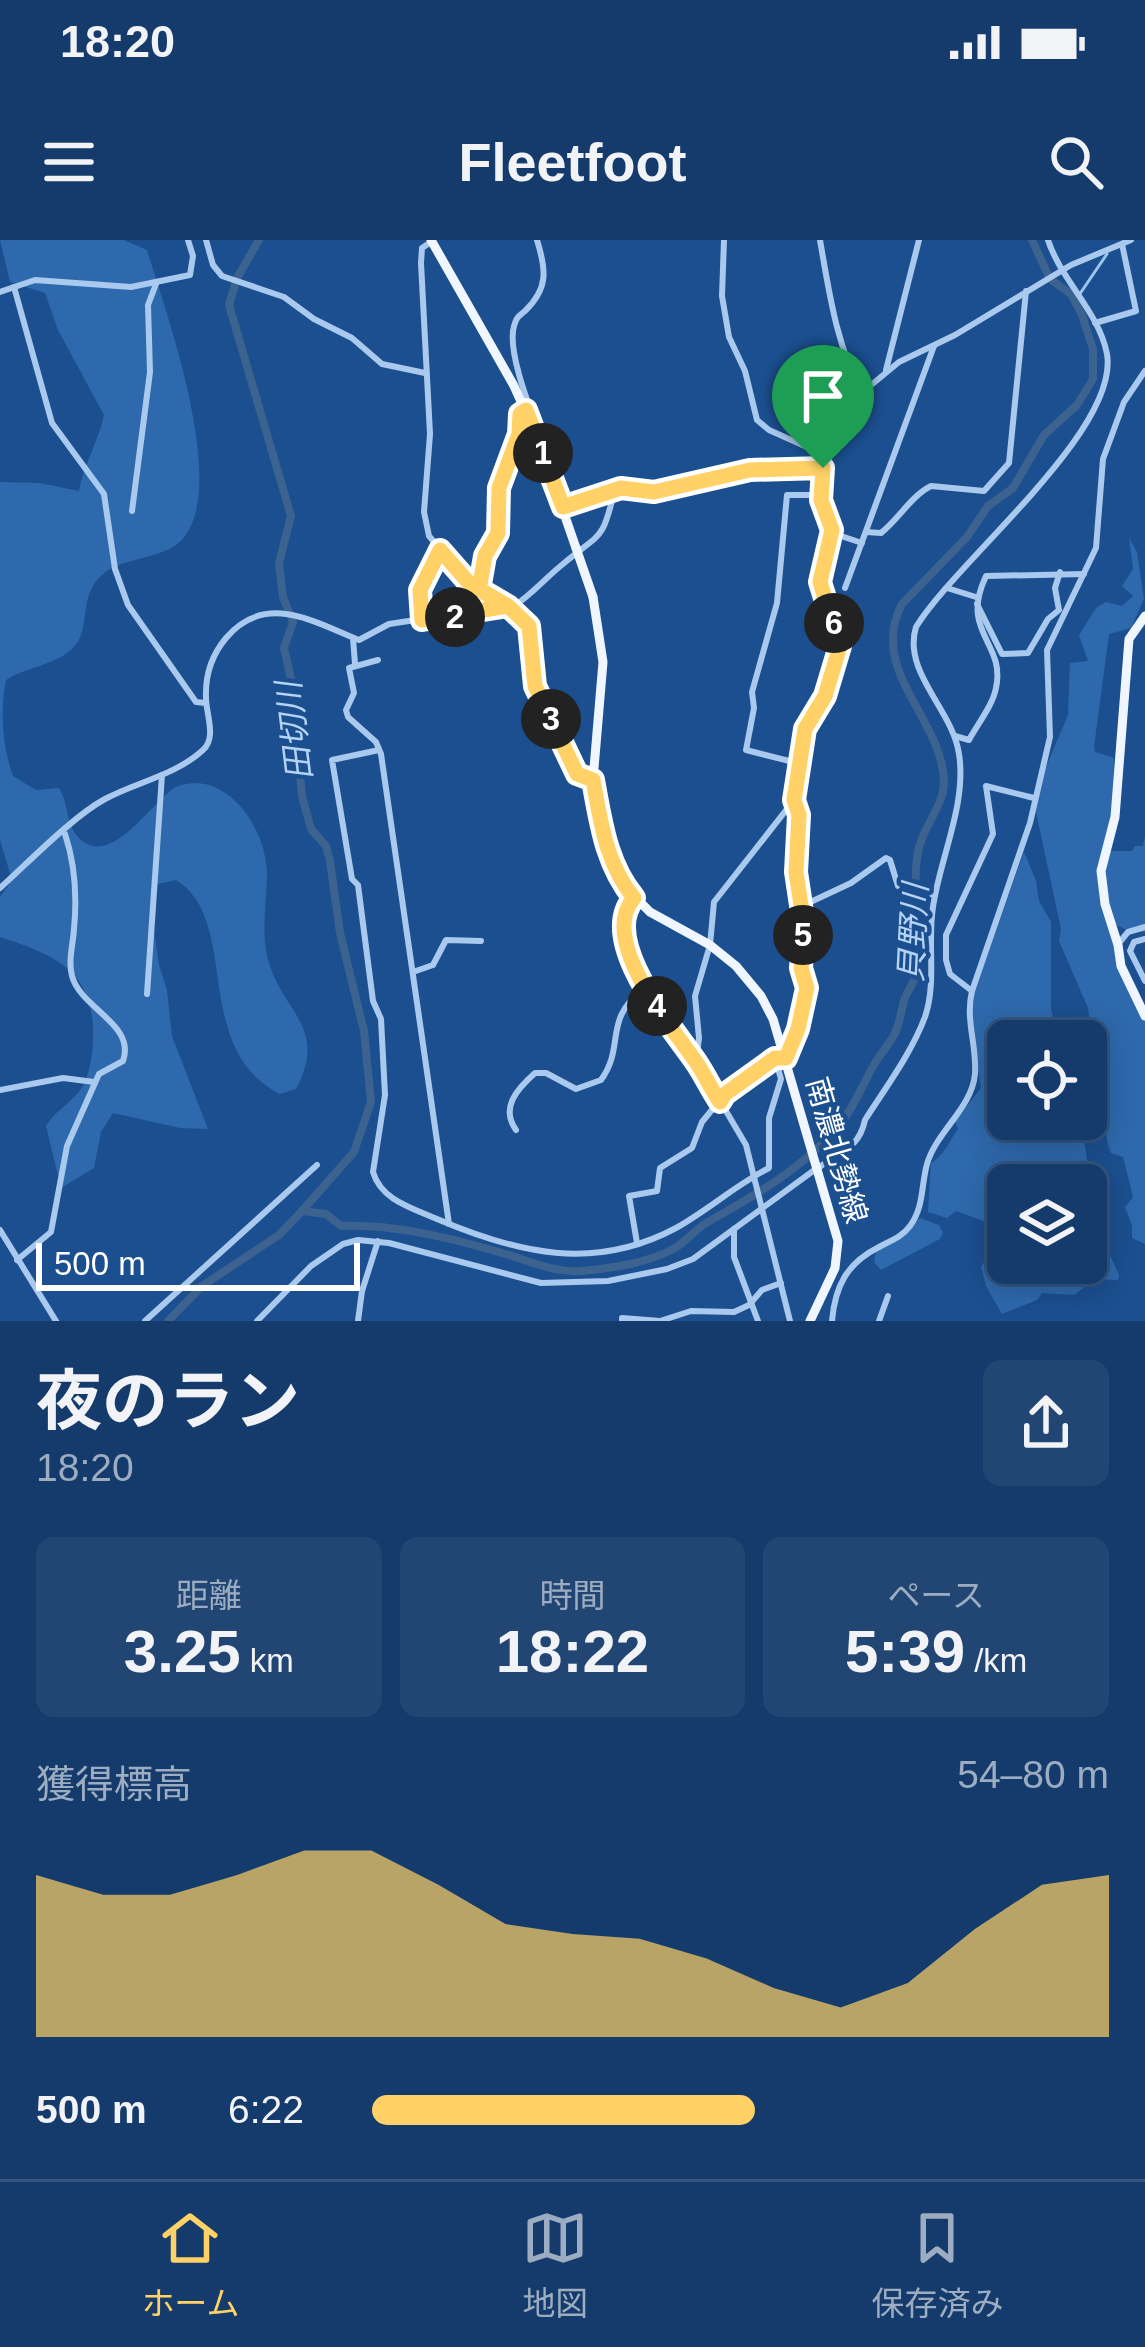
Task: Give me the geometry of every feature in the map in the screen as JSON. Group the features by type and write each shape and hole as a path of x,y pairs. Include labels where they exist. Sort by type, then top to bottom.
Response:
{"main road":[{"name":"南濃北勢線","path":"431,241 487,333 526,410 593,597 603,662 593,780 608,852 634,898 710,945 761,996 838,1247 833,1275 810,1321"},
{"path":"1145,616 1129,639 1115,818 1101,871 1124,976 1145,1016"}],"street":[{"path":"0,292 35,280 130,287 190,275 193,256 188,240"},
{"path":"206,240 213,265 228,279 284,296 314,319 352,338 382,364 425,373"},
{"path":"537,240 545,265 544,286 513,329 540,444"},
{"path":"724,240 725,316 757,421 827,456"},
{"path":"820,240 830,304 863,395"},
{"path":"886,371 920,240"},
{"path":"257,1321 298,1277 332,1251 358,1240 554,1284 608,1281 667,1269 693,1259 762,1205 845,1153 862,1135 865,1120 923,1021 930,998 934,895 959,787 955,736 917,664 913,640 921,617 1035,488 1096,408 1105,386 1108,361 1095,323 1048,240"},
{"path":"431,241 422,248 430,434 424,512 429,536 479,590 509,607 531,631 535,686 577,774 593,780"},
{"path":"696,1062 695,997 710,945 714,902 794,800 805,729 825,696 840,646 820,582 832,532 821,495 827,456 863,395 886,371 1041,282 1126,242 1136,310 1095,323"},
{"path":"133,511 151,372 148,305 156,284"},
{"path":"14,287 52,423 104,494 115,569 128,605 196,702 206,703"},
{"path":"866,532 880,533 908,510 923,488 984,491 1006,468 1015,422 1026,291"},
{"path":"845,588 934,346"},
{"path":"832,1321 837,1288 850,1268 903,1234 914,1220 929,1160 972,1087 975,1059 968,1016 972,991 1036,799 1051,728 1047,650 1100,538 1106,449 1124,402 1145,371"},
{"path":"479,590 485,556 498,533 499,488 519,434 520,414 526,410"},
{"path":"563,507 612,490 654,492 750,470 823,468"},
{"path":"0,888 98,803 162,775 209,743 208,669 229,635 252,615 316,621 353,638 368,638 389,624 509,607 530,597 563,563 595,542 606,525 612,490"},
{"path":"801,764 746,750 754,708 752,692 777,602 784,504 787,496 821,495"},
{"path":"832,532 862,543"},
{"path":"422,620 420,590 440,550"},
{"path":"947,588 976,599 1002,654 1028,653 1048,619 1059,610 1055,588 1060,572"},
{"path":"955,736 969,740 996,689 994,663 979,623 976,599 986,576 1084,574"},
{"path":"353,638 355,664 348,675 354,688 348,717 380,750 449,1224"},
{"path":"355,664 378,660"},
{"path":"380,750 332,760 352,879 358,885 373,1001 381,1019 386,1104 373,1172 387,1195 449,1224 550,1254 580,1255 637,1243 674,1229 771,1164 769,1118 782,1079 780,1058"},
{"path":"147,994 162,775"},
{"path":"972,991 950,974 945,946 968,881 993,834 986,788 1036,799"},
{"path":"637,1243 629,1196 657,1191 660,1168 692,1148 702,1122 725,1094 780,1058 798,1029 807,988 796,872 799,815 794,800"},
{"path":"17,1259 51,1232 64,1157 94,1082 104,1070 123,1061 126,1051 120,1032 86,1000 71,974 75,894 65,832"},
{"path":"802,906 851,883 886,858 900,886 934,895"},
{"path":"634,898 626,907 624,921 635,970 746,1145 790,1321"},
{"path":"1118,945 1128,932 1145,927"},
{"path":"1145,939 1134,942 1130,952 1145,981"},
{"path":"413,972 433,965 446,940 481,941"},
{"path":"516,1130 509,1107 535,1073 546,1073 576,1089 601,1080 609,1067 621,1009 644,988"},
{"path":"0,1090 56,1079 94,1082"},
{"path":"145,1321 316,1165"},
{"path":"734,1229 734,1257 758,1321"},
{"path":"0,1230 56,1321"},
{"path":"358,1321 378,1241"},
{"path":"622,1321 631,1316 668,1320 692,1311 725,1314 781,1283"},
{"path":"879,1321 888,1296"}],"shaded area":[{"path":"0,240 124,240 147,250 189,395 199,476 196,510 185,536 168,550 103,574 90,593 82,632 72,649 6,680 3,728 13,776 36,790 59,788 75,833 91,846 117,840 178,786 205,784 233,799 251,820 262,846 267,873 267,955 299,1019 308,1049 296,1089 280,1094 252,1074 235,1047 225,1017 207,924 196,899 176,880 152,885 151,910 172,1036 208,1129 180,1128 113,1113 101,1132 94,1168 61,1188 46,1126 84,1084 92,1049 92,1015 87,996 68,969 0,937 0,897 12,880 0,840 0,482 79,491 104,415 58,330 45,293 10,282"},
{"path":"1129,538 1137,552 1144,599 1131,628 1109,634 1094,747 1095,752 1114,758 1113,817 1101,860 1119,969 1145,1020 1145,1244 1132,1238 1125,1207 1133,1197 1123,1157 1111,1153 1108,1145 1107,1020 1090,1020 1059,941 1061,929 1036,812 1043,774 1068,715 1070,663 1088,661 1079,635 1096,608 1106,602 1122,606 1133,596 1122,586 1133,569"},
{"path":"1145,836 1145,932 1131,932 1112,923 1104,874 1109,851 1132,851 1143,846"},
{"path":"1024,852 1039,901 1051,922 1053,1020 987,1020 987,1140 1084,1140 1088,1164 987,1164 987,1222 956,1211 947,1218 928,1212 931,1163 946,1148 958,1129 955,1121 981,1088 971,1023 973,997"},
{"path":"920,1218 939,1225 940,1239 881,1270 874,1262 876,1251"},
{"path":"1107,1244 1119,1275 1118,1280 1107,1280"},
{"path":"987,1258 987,1284 1088,1284 1074,1295 1042,1293 1037,1300 1002,1314 986,1286 981,1267"}],"waterway":[{"name":"田切川","path":"168,1321 202,1286 279,1235 302,1211 354,1152 371,1102 364,1031 340,933 330,861 326,846 311,829 302,796 284,648 293,622 283,597 279,563 291,516 229,305 237,278 259,240"},
{"name":"貝野川","path":"302,1211 326,1214 341,1226 422,1233 560,1270 618,1266 678,1246 797,1166 843,1120 894,1036 914,980 917,858 944,782 932,737 894,651 894,628 902,604 967,537 988,506 1013,488 1044,435 1077,405 1093,379 1093,349 1082,315 1071,294 1050,279 1032,240"},
{"path":"1075,301 1107,254"}],"route":[{"path":"823,468 750,470 654,492 621,488 563,507 526,410 520,414 519,434 499,488 498,533 485,556 479,590 490,598 508,606 422,620 420,590 440,550 469,583 490,598 499,601 508,606 529,626 535,686 577,774 593,780 608,852 634,898 626,907 624,921 635,970 720,1102 775,1058 786,1058 806,998 801,968 804,925 796,872 799,815 794,800 805,729 825,696 840,646 819,572 832,530 821,500 823,468"}]}
